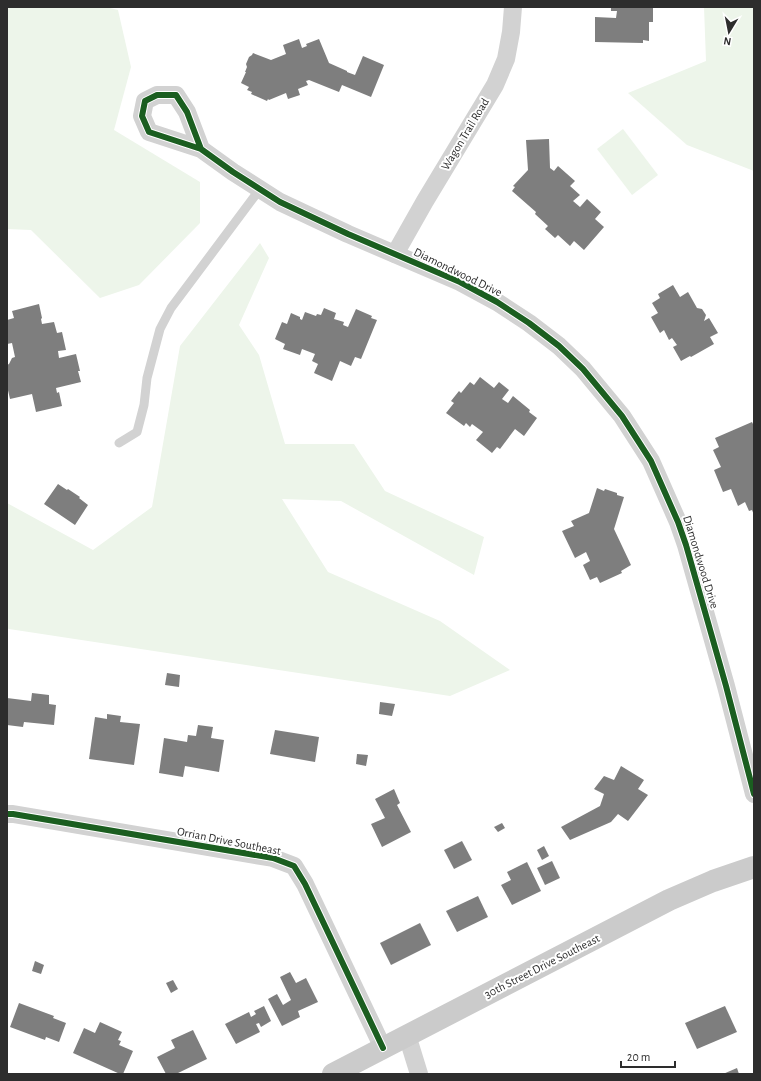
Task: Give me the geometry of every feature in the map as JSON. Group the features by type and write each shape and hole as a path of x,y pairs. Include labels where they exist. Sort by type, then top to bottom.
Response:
{"main road":[{"name":"30th Street Drive Southeast","path":"333,1074 669,900 713,881 754,867"}],"street":[{"name":"Wagon Trail Road","path":"395,254 424,201 495,85 506,59 511,32 513,7"},
{"name":"Diamondwood Drive","path":"201,149 233,172 280,202 348,234 460,282 497,302 529,323 559,346 583,368 622,416 650,461 678,522 686,545 726,686 754,794"},
{"name":"Orrian Drive Southeast","path":"7,814 273,858 294,866 305,884 383,1048"},
{"path":"407,1035 419,1074"}],"lane":[{"path":"119,443 137,432 144,405 147,378 160,329 171,308 260,189"}],"shaded area":[{"path":"7,7 106,7 118,10 131,67 114,130 200,182 200,223 139,285 100,298 31,230 7,229"},
{"path":"704,7 754,7 754,171 687,145 628,93 706,61"},
{"path":"623,129 658,175 632,195 597,149"},
{"path":"260,243 269,258 239,325 259,355 285,444 354,444 385,491 484,537 474,575 341,501 282,499 328,572 440,621 510,670 450,696 7,628 7,503 93,550 152,507 180,346"}],"building":[{"path":"611,7 653,7 653,22 649,22 649,41 643,40 643,43 595,42 595,17 616,18 617,11 611,11"},
{"path":"299,39 302,48 307,46 306,44 319,39 329,63 355,75 363,56 384,65 371,97 342,85 339,92 309,80 306,81 308,85 298,89 300,95 288,99 286,93 269,100 268,99 267,101 251,94 252,92 247,90 249,87 241,83 246,72 246,64 249,57 253,53 271,60 286,54 283,45"},
{"path":"549,139 550,168 554,171 558,166 575,181 570,186 580,195 573,201 580,207 587,199 601,212 595,219 604,227 584,250 574,241 570,246 558,235 555,238 545,229 548,226 535,214 536,212 512,191 515,187 513,186 528,170 526,140"},
{"path":"673,285 680,297 688,292 697,308 702,309 706,315 704,321 709,318 718,333 710,337 714,344 681,361 673,347 677,345 672,338 669,340 664,330 660,333 651,317 658,313 652,303 660,298 658,294"},
{"path":"39,304 42,324 54,322 57,333 62,332 66,350 58,351 59,358 76,354 81,382 56,388 57,393 59,392 62,406 36,412 32,394 10,399 7,386 7,365 12,358 15,357 12,343 7,344 7,320 14,318 12,311"},
{"path":"324,308 336,313 334,319 344,322 343,325 348,327 356,309 372,316 371,318 377,320 361,359 355,357 351,366 340,361 332,381 314,373 318,364 312,361 315,354 302,349 300,355 283,349 285,344 275,339 282,322 287,324 291,313 300,317 302,320 305,312 316,316 317,314 321,315"},
{"path":"480,377 494,388 499,382 509,390 502,399 508,403 513,396 537,418 524,436 515,429 500,449 497,447 492,453 476,440 483,432 472,424 470,427 466,423 464,426 446,413 454,403 451,401 459,391 461,393 470,382 474,385"},
{"path":"752,422 754,426 754,515 752,510 749,511 745,502 738,506 731,489 723,492 714,470 721,467 713,450 719,447 715,438"},
{"path":"58,484 80,497 79,498 88,505 75,525 44,504"},
{"path":"597,488 604,491 605,489 617,493 617,495 624,497 614,529 631,565 621,571 622,573 600,583 597,577 590,580 583,565 590,561 586,552 575,558 562,531 574,526 571,521 589,513"},
{"path":"167,673 180,675 179,687 165,685"},
{"path":"32,693 49,695 49,704 56,705 54,725 24,722 23,727 7,725 7,698 31,701"},
{"path":"380,702 395,704 392,716 379,714"},
{"path":"107,714 121,716 120,722 140,724 134,765 89,759 95,717 107,719"},
{"path":"198,725 213,727 211,738 224,740 219,772 185,766 183,777 159,773 164,738 187,742 188,735 196,736"},
{"path":"275,730 319,737 315,762 270,754"},
{"path":"357,754 368,755 366,766 356,764"},
{"path":"621,766 644,780 638,789 648,795 628,821 618,814 611,822 570,840 561,827 600,806 604,794 594,789 604,776 614,780"},
{"path":"394,789 400,803 397,805 411,832 382,847 371,824 385,818 375,799"},
{"path":"502,823 505,828 498,832 494,827"},
{"path":"462,841 472,860 454,869 444,850"},
{"path":"544,846 549,856 542,860 537,850"},
{"path":"552,861 560,878 545,885 537,868"},
{"path":"527,862 541,891 512,905 501,885 511,880 507,872"},
{"path":"478,896 488,917 457,932 446,911"},
{"path":"420,923 431,945 391,965 380,943"},
{"path":"35,961 44,965 41,974 32,971"},
{"path":"290,972 296,983 306,978 318,1002 298,1011 300,1017 282,1026 268,999 277,994 283,1005 291,1000 280,977"},
{"path":"173,980 178,989 171,993 166,983"},
{"path":"19,1003 54,1016 53,1018 66,1023 59,1042 46,1037 45,1040 10,1027"},
{"path":"264,1006 271,1021 261,1027 259,1023 256,1024 260,1032 236,1044 225,1024 249,1012 251,1017 256,1014 254,1011"},
{"path":"725,1006 737,1032 697,1049 685,1023"},
{"path":"100,1022 122,1032 118,1040 121,1041 119,1045 133,1051 123,1074 73,1053 84,1028 95,1033"},
{"path":"193,1030 207,1059 176,1074 166,1074 157,1057 175,1048 171,1040"},
{"path":"737,1068 739,1074 723,1074"}],"cycle path":[{"path":"201,149 149,132 142,116 145,101 157,95 176,95 187,112 201,149 233,172 280,202 348,234 460,282 497,302 529,323 559,346 583,369 622,416 651,461 678,522 686,545 726,686 754,794"},
{"path":"7,814 273,858 294,866 305,884 383,1048"}]}
